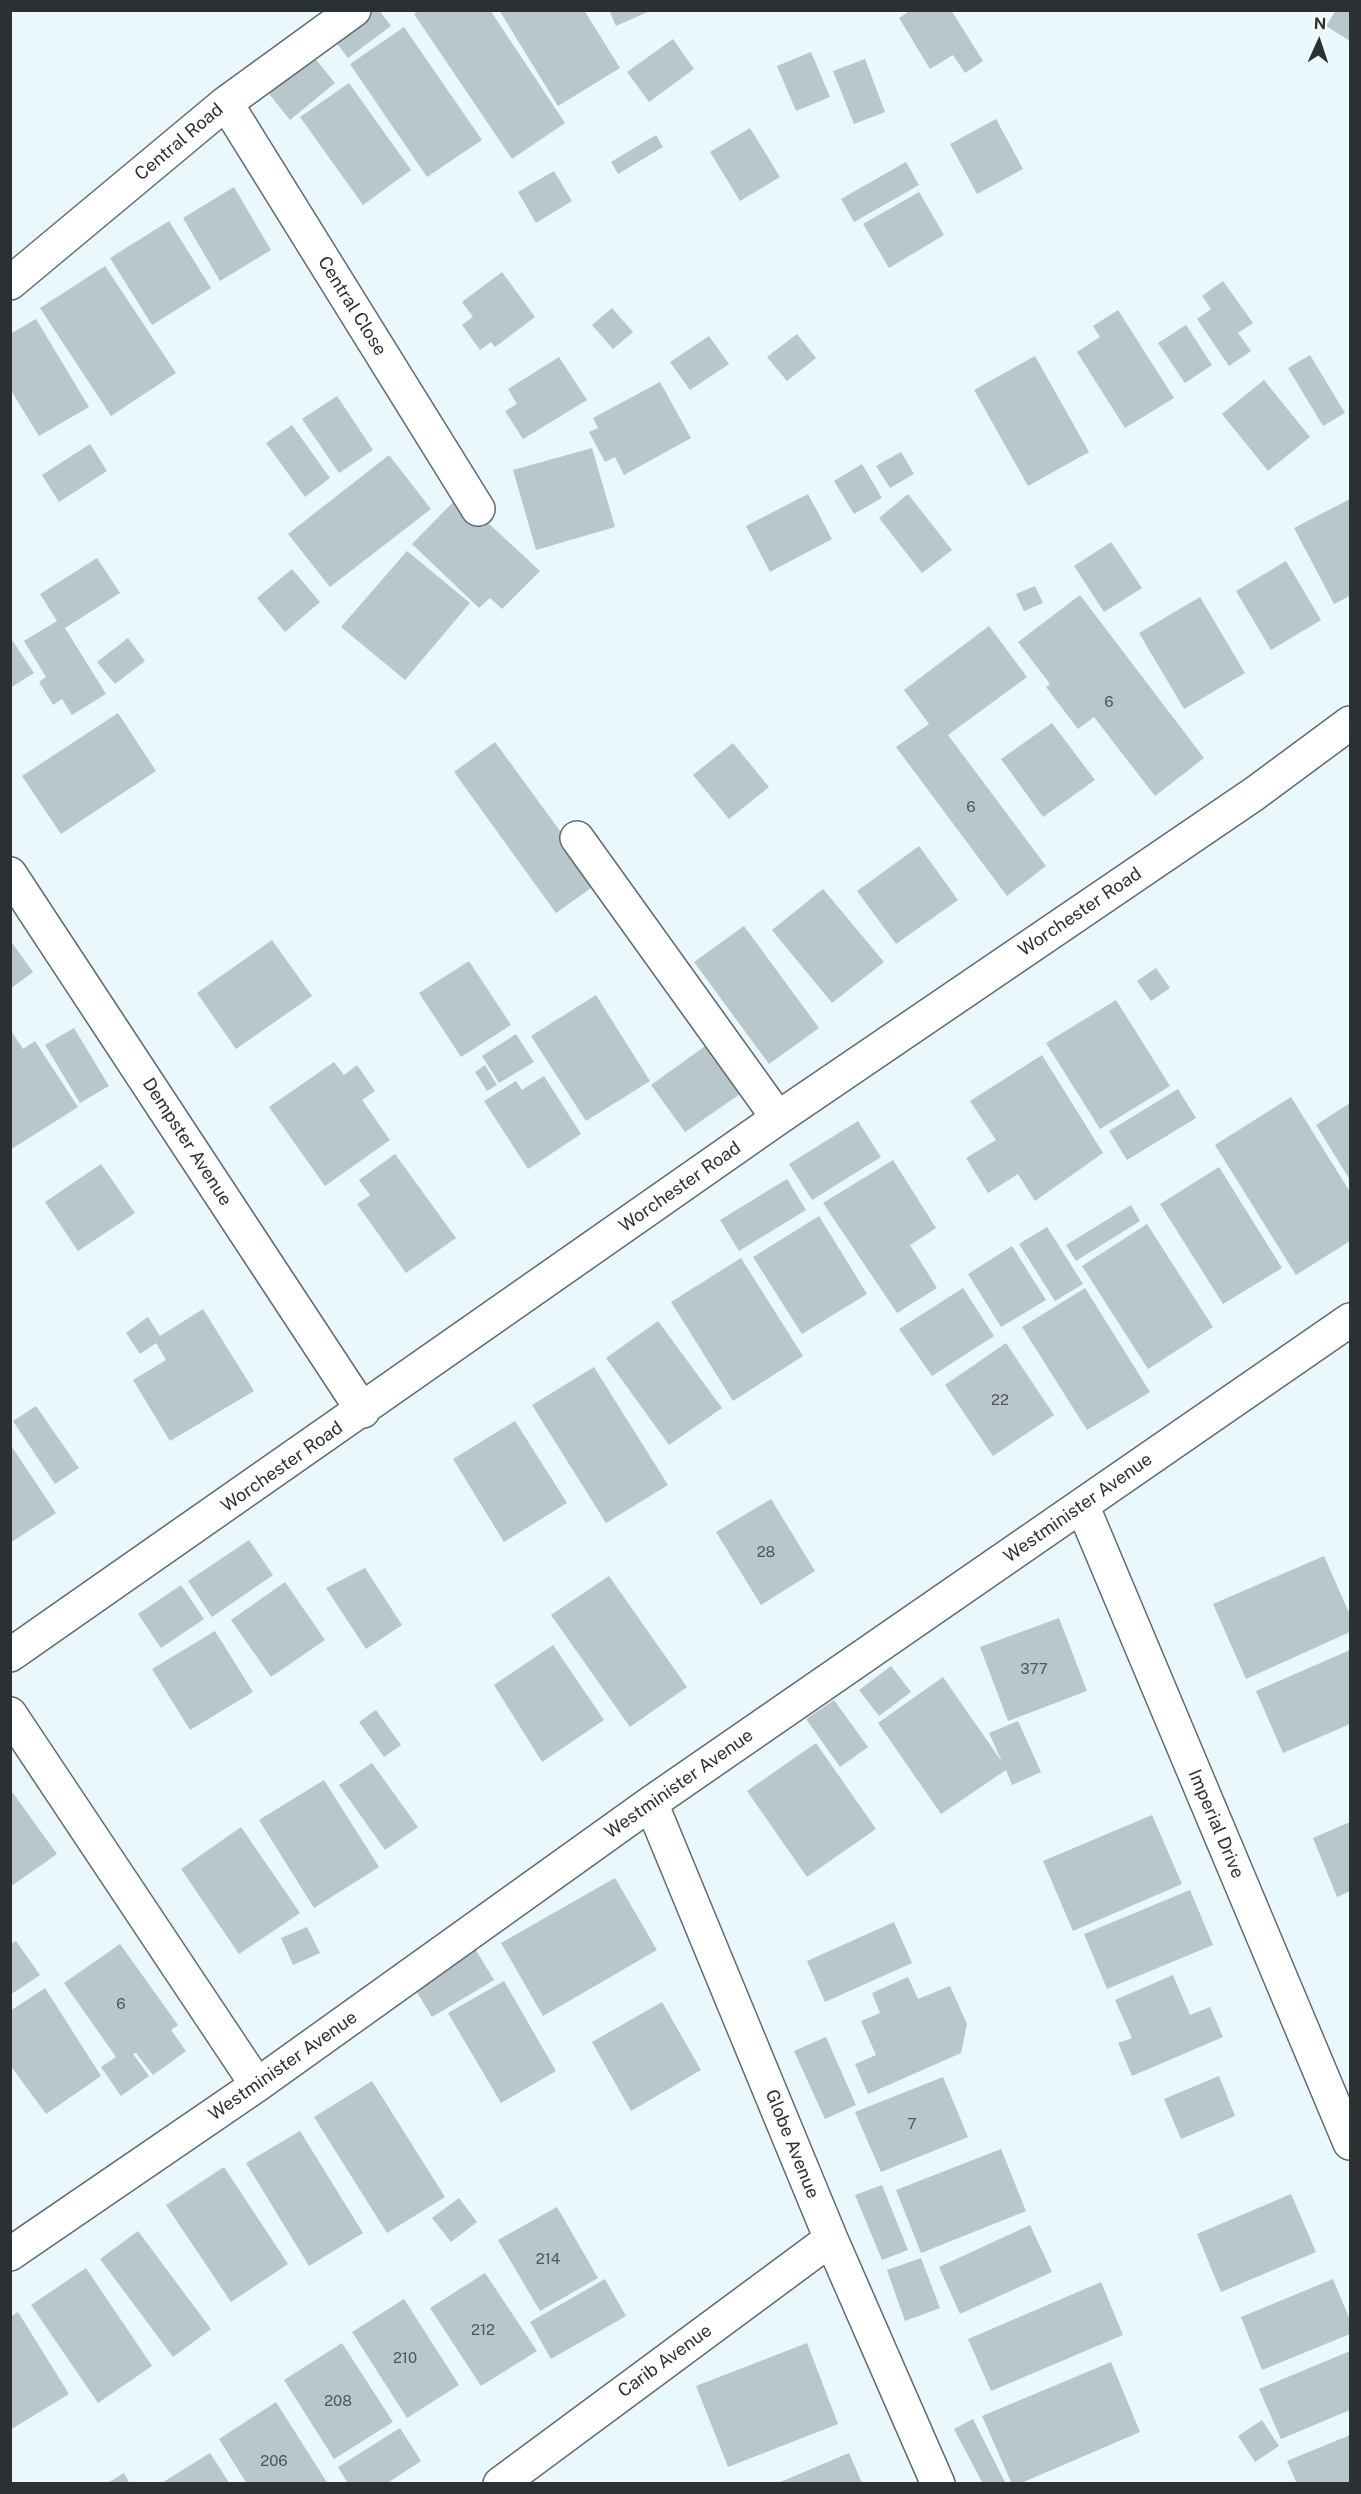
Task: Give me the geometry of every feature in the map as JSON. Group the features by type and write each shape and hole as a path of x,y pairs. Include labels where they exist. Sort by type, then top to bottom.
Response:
{"street":[{"name":"Central Road","path":"10,283 226,103 354,10"},
{"name":"Central Close","path":"226,103 478,509"},
{"name":"Worchester Road","path":"10,1655 363,1411 777,1118 1254,794 1350,723"},
{"path":"577,838 777,1118"},
{"name":"Dempster Avenue","path":"10,874 363,1411"},
{"name":"Westminister Avenue","path":"10,2254 257,2085 651,1803 1350,1320"},
{"name":"Imperial Drive","path":"1082,1505 1350,2143"},
{"path":"10,1714 257,2085"},
{"name":"Globe Avenue","path":"651,1803 831,2239 938,2484"},
{"name":"Carib Avenue","path":"500,2484 831,2239"}],"building":[{"path":"367,10 379,10 391,26 348,58 332,37"},
{"path":"420,10 490,10 565,123 512,159 414,14"},
{"path":"499,10 584,10 620,68 558,106"},
{"path":"609,10 652,10 616,26"},
{"path":"911,10 951,10 983,61 965,73 953,55 930,69 899,18"},
{"path":"1336,10 1350,10 1350,41 1326,26"},
{"path":"404,27 482,140 427,177 350,64"},
{"path":"673,39 694,69 649,102 627,72"},
{"path":"310,52 335,83 290,120 265,89"},
{"path":"811,52 830,97 796,111 777,66"},
{"path":"865,59 885,112 854,124 833,71"},
{"path":"349,83 411,170 363,205 300,117"},
{"path":"996,119 1023,169 977,194 950,144"},
{"path":"750,128 780,177 740,201 710,152"},
{"path":"656,135 663,147 618,174 611,162"},
{"path":"906,162 919,185 854,222 841,199"},
{"path":"554,171 572,201 536,223 518,192"},
{"path":"234,187 271,250 220,281 183,218"},
{"path":"919,192 944,235 889,268 863,224"},
{"path":"169,221 211,288 152,325 110,258"},
{"path":"105,266 176,373 111,416 40,308"},
{"path":"502,272 535,317 495,347 491,342 480,350 462,325 473,317 462,302"},
{"path":"1223,281 1253,323 1238,333 1251,351 1229,366 1197,319 1211,309 1202,296"},
{"path":"612,308 633,332 613,349 592,325"},
{"path":"1118,310 1174,398 1125,428 1077,352 1100,337 1093,326"},
{"path":"36,319 89,407 39,436 10,389 10,334"},
{"path":"1186,325 1212,365 1185,383 1158,343"},
{"path":"797,334 816,358 787,381 767,357"},
{"path":"709,336 729,364 690,390 670,362"},
{"path":"1310,355 1345,413 1323,426 1288,368"},
{"path":"1035,356 1089,452 1028,486 974,390"},
{"path":"559,357 587,400 523,439 505,411 517,404 508,389"},
{"path":"1264,380 1310,437 1268,471 1222,414"},
{"path":"660,382 691,438 624,475 615,457 605,462 589,432 598,428 593,418"},
{"path":"337,396 373,450 339,473 302,419"},
{"path":"292,425 330,478 305,497 266,443"},
{"path":"90,444 107,471 59,502 42,475"},
{"path":"592,448 615,527 536,550 513,470"},
{"path":"901,452 914,474 890,488 876,466"},
{"path":"389,455 431,509 330,587 288,534"},
{"path":"862,464 882,498 854,514 834,481"},
{"path":"808,494 832,539 770,572 746,526"},
{"path":"908,494 952,550 922,573 879,518"},
{"path":"459,496 540,571 502,609 490,598 479,608 412,544"},
{"path":"1350,499 1350,596 1334,604 1294,528"},
{"path":"1111,542 1142,588 1104,612 1074,566"},
{"path":"407,551 470,603 405,680 341,627"},
{"path":"97,558 120,593 65,628 106,694 72,715 62,699 53,705 39,682 46,677 24,641 57,621 40,594"},
{"path":"1286,561 1321,620 1271,650 1236,591"},
{"path":"292,569 320,602 285,632 257,598"},
{"path":"1035,586 1043,603 1024,611 1016,594"},
{"path":"1080,595 1204,758 1155,796 1094,717 1078,729 1046,687 1050,684 1018,642"},
{"path":"1200,597 1245,673 1184,709 1139,633"},
{"path":"989,626 1027,677 948,735 1046,866 1007,896 896,747 929,724 904,690"},
{"path":"10,637 34,673 10,688"},
{"path":"128,638 145,661 115,684 97,662"},
{"path":"118,713 156,771 61,834 22,776"},
{"path":"1052,723 1095,780 1043,817 1001,759"},
{"path":"495,742 598,883 556,913 454,772"},
{"path":"733,743 769,787 729,819 693,775"},
{"path":"919,846 958,900 896,944 857,891"},
{"path":"823,889 884,962 832,1003 772,930"},
{"path":"744,926 819,1028 769,1064 694,962"},
{"path":"10,940 33,972 10,989"},
{"path":"272,940 312,996 236,1049 197,993"},
{"path":"469,961 511,1025 461,1057 419,993"},
{"path":"1156,968 1170,988 1151,1001 1137,981"},
{"path":"596,995 650,1081 586,1121 531,1036"},
{"path":"1116,1000 1170,1086 1100,1129 1046,1043"},
{"path":"74,1028 109,1086 80,1103 45,1045"},
{"path":"10,1029 23,1049 35,1041 78,1107 10,1150"},
{"path":"516,1034 534,1062 499,1083 482,1056"},
{"path":"708,1044 743,1092 685,1132 651,1085"},
{"path":"1042,1055 1103,1153 1035,1201 1018,1174 988,1193 966,1158 996,1140 970,1101"},
{"path":"334,1062 344,1075 357,1065 375,1091 362,1100 390,1140 325,1186 269,1107"},
{"path":"485,1065 497,1085 487,1091 475,1072"},
{"path":"544,1076 581,1134 528,1169 484,1101 516,1081 522,1090"},
{"path":"1178,1089 1196,1118 1127,1160 1109,1131"},
{"path":"1291,1097 1350,1192 1350,1241 1296,1275 1215,1145"},
{"path":"1350,1103 1350,1180 1316,1125"},
{"path":"858,1121 881,1157 812,1200 789,1164"},
{"path":"395,1154 456,1238 406,1273 357,1204 370,1195 359,1180"},
{"path":"893,1160 936,1228 910,1245 937,1288 897,1313 823,1203"},
{"path":"101,1164 135,1213 78,1251 45,1202"},
{"path":"1219,1167 1282,1268 1223,1304 1160,1204"},
{"path":"787,1179 806,1210 739,1251 720,1220"},
{"path":"1131,1205 1140,1221 1076,1261 1066,1245"},
{"path":"819,1216 867,1294 802,1334 753,1257"},
{"path":"1147,1224 1213,1327 1148,1369 1082,1266"},
{"path":"1047,1227 1083,1284 1055,1301 1019,1244"},
{"path":"1012,1246 1046,1300 1001,1327 968,1274"},
{"path":"741,1258 803,1356 733,1401 671,1302"},
{"path":"963,1288 994,1336 932,1376 899,1329"},
{"path":"1085,1288 1150,1392 1087,1430 1022,1327"},
{"path":"203,1309 254,1391 170,1441 133,1380 166,1360 156,1343 140,1354 126,1333 148,1317 160,1336"},
{"path":"658,1321 722,1408 669,1445 606,1358"},
{"path":"1006,1343 1054,1415 993,1456 945,1385"},
{"path":"594,1367 668,1485 606,1523 532,1405"},
{"path":"36,1406 79,1468 55,1484 13,1421"},
{"path":"515,1421 567,1503 504,1542 453,1459"},
{"path":"10,1444 56,1513 10,1543"},
{"path":"771,1499 815,1571 761,1605 716,1532"},
{"path":"249,1540 273,1575 212,1617 188,1581"},
{"path":"1324,1556 1350,1615 1350,1632 1246,1679 1213,1604"},
{"path":"365,1568 402,1625 366,1649 326,1588"},
{"path":"609,1576 687,1687 630,1727 551,1615"},
{"path":"285,1582 325,1640 271,1677 231,1620"},
{"path":"181,1585 204,1619 161,1648 138,1614"},
{"path":"1059,1618 1087,1691 1008,1721 980,1647"},
{"path":"215,1631 253,1692 190,1730 152,1669"},
{"path":"553,1645 604,1720 542,1762 494,1685"},
{"path":"1350,1650 1350,1724 1283,1753 1256,1691"},
{"path":"891,1666 911,1692 879,1716 859,1690"},
{"path":"943,1677 1002,1762 989,1733 1018,1721 1041,1772 1012,1785 1006,1770 941,1814 878,1723"},
{"path":"834,1700 868,1747 840,1767 806,1719"},
{"path":"376,1710 401,1745 384,1757 359,1722"},
{"path":"816,1743 876,1829 807,1877 747,1791"},
{"path":"372,1763 418,1827 385,1850 339,1785"},
{"path":"324,1780 379,1867 314,1908 259,1820"},
{"path":"10,1789 57,1854 10,1887"},
{"path":"1152,1815 1182,1884 1073,1931 1043,1861"},
{"path":"1350,1822 1350,1891 1337,1897 1313,1838"},
{"path":"241,1827 300,1913 239,1954 181,1869"},
{"path":"615,1878 657,1950 543,2016 501,1943"},
{"path":"1190,1890 1213,1945 1107,1989 1084,1934"},
{"path":"894,1922 912,1963 825,2002 807,1961"},
{"path":"307,1927 320,1953 293,1965 281,1938"},
{"path":"16,1941 40,1975 10,1995 10,1944"},
{"path":"120,1944 178,2025 171,2030 186,2051 153,2075 136,2053 133,2054 149,2076 121,2096 101,2067 116,2057 64,1983"},
{"path":"474,1947 494,1980 432,2017 412,1984"},
{"path":"1173,1975 1190,2015 1210,2007 1223,2037 1132,2076 1118,2043 1132,2038 1115,2000"},
{"path":"908,1977 918,1999 950,1986 967,2024 961,2053 868,2094 855,2064 876,2055 861,2021 880,2013 872,1993"},
{"path":"504,1981 556,2071 501,2103 448,2013"},
{"path":"45,1988 101,2076 46,2114 10,2065 10,2011"},
{"path":"662,2002 701,2070 631,2111 592,2042"},
{"path":"826,2037 856,2105 825,2119 794,2051"},
{"path":"1219,2076 1235,2116 1181,2139 1164,2099"},
{"path":"943,2077 968,2137 881,2172 855,2112"},
{"path":"372,2081 445,2197 387,2233 314,2117"},
{"path":"300,2131 363,2233 309,2266 246,2163"},
{"path":"1001,2149 1026,2211 921,2253 896,2190"},
{"path":"224,2167 288,2264 231,2302 166,2205"},
{"path":"882,2185 908,2250 882,2260 855,2195"},
{"path":"1291,2194 1316,2252 1221,2292 1197,2234"},
{"path":"459,2198 477,2222 451,2242 432,2218"},
{"path":"557,2207 598,2278 540,2311 498,2240"},
{"path":"1030,2225 1052,2272 960,2314 939,2267"},
{"path":"138,2231 211,2329 173,2357 100,2259"},
{"path":"921,2258 940,2308 905,2321 887,2270"},
{"path":"86,2268 152,2366 98,2403 31,2305"},
{"path":"485,2273 537,2351 481,2386 430,2308"},
{"path":"605,2279 626,2316 551,2359 530,2322"},
{"path":"1333,2279 1350,2320 1350,2334 1262,2370 1241,2317"},
{"path":"1101,2282 1123,2335 991,2391 968,2339"},
{"path":"404,2299 459,2385 407,2418 352,2332"},
{"path":"18,2312 69,2394 10,2430 10,2317"},
{"path":"342,2343 393,2422 334,2459 284,2380"},
{"path":"807,2343 838,2424 728,2467 696,2386"},
{"path":"1350,2351 1350,2410 1281,2439 1259,2389"},
{"path":"1111,2362 1140,2432 1019,2484 1012,2484 982,2416"},
{"path":"276,2402 328,2484 247,2484 219,2439"},
{"path":"973,2419 1006,2484 983,2484 954,2429"},
{"path":"1262,2420 1279,2446 1255,2462 1238,2436"},
{"path":"400,2428 421,2461 386,2484 348,2484 338,2467"},
{"path":"1350,2435 1350,2484 1297,2484 1287,2461"},
{"path":"210,2453 230,2484 160,2484"},
{"path":"849,2453 862,2483 778,2483"},
{"path":"124,2473 130,2484 106,2484"}]}
